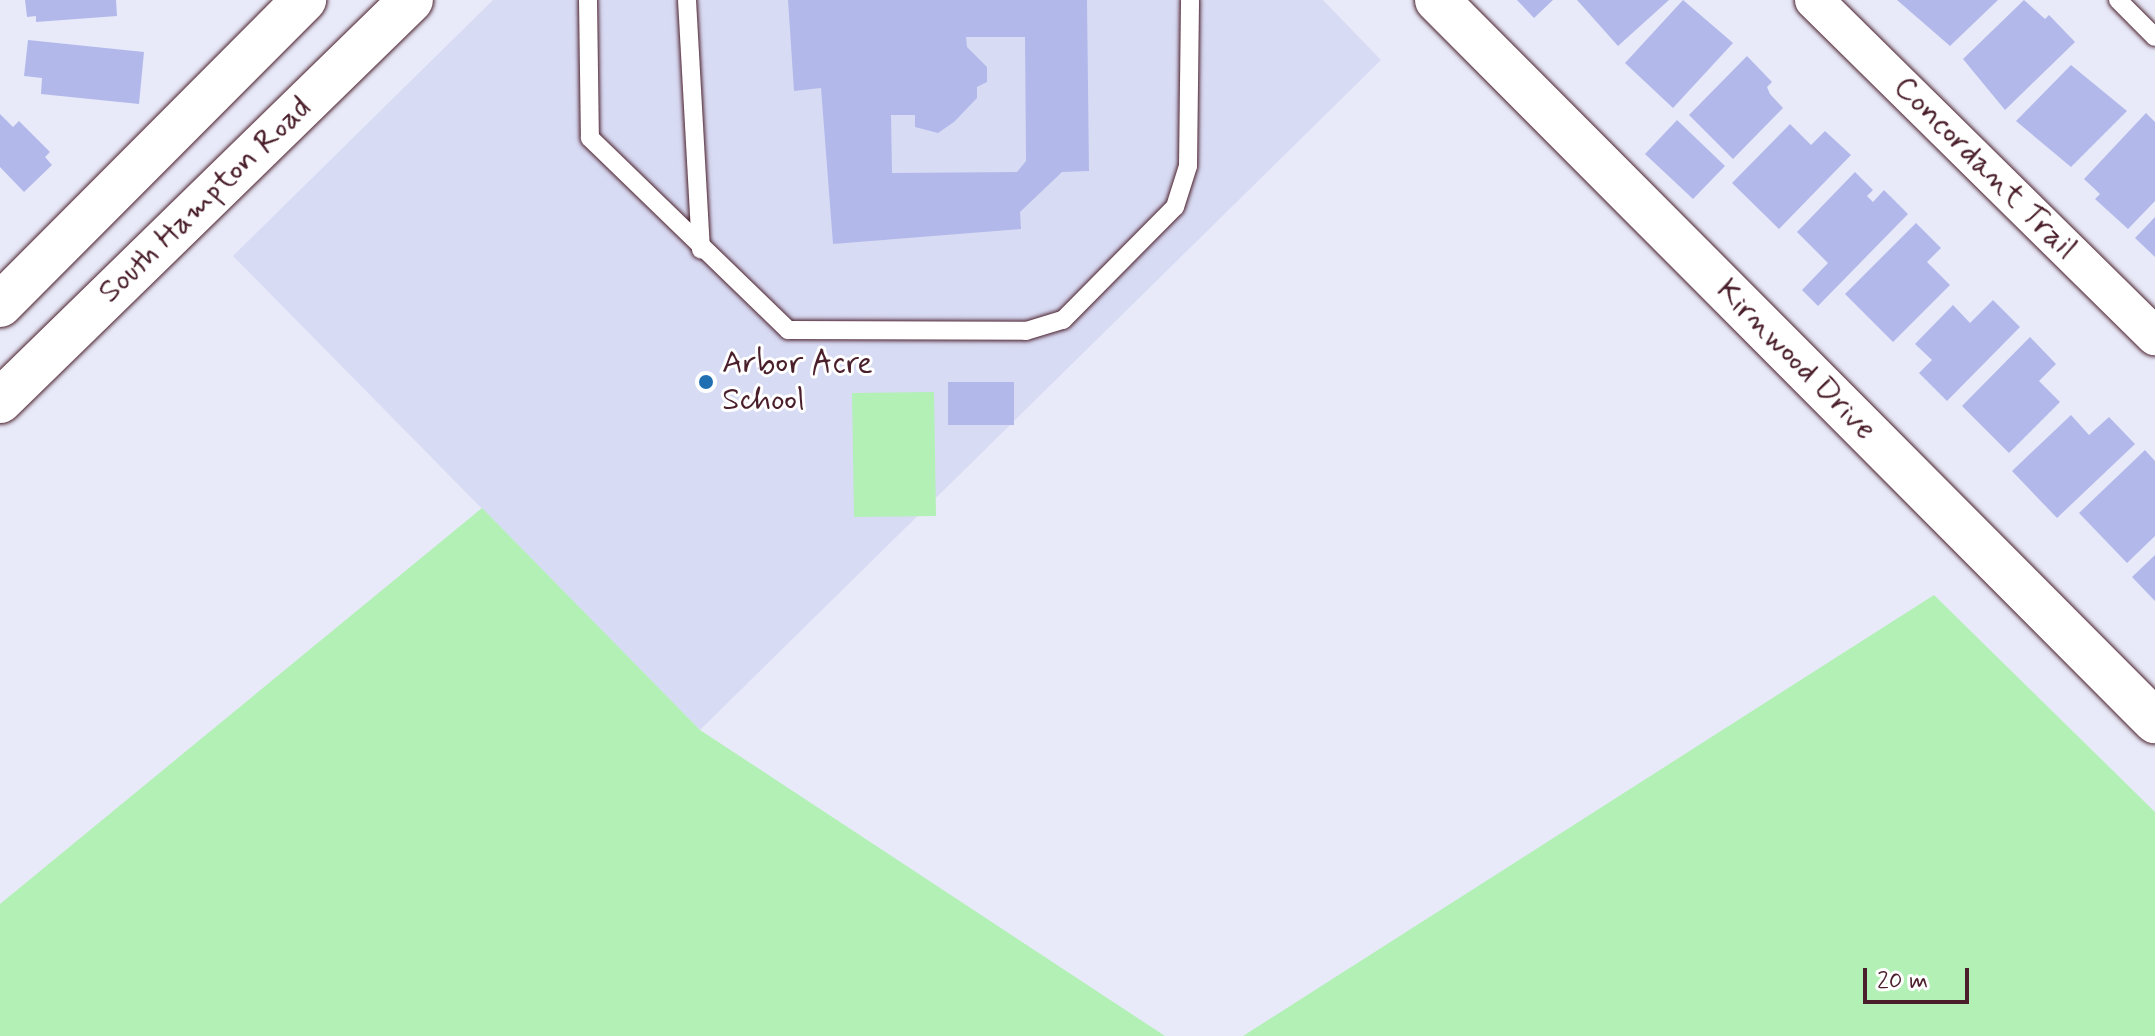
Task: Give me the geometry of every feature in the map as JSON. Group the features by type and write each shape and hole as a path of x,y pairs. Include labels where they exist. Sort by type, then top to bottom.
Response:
{"street":[{"path":"0,305 304,0"},
{"name":"South Hampton Road","path":"1,398 411,0"},
{"name":"Kirnwood Drive","path":"1437,0 2155,721"},
{"name":"Concordant Trail","path":"1814,0 2155,336"}],"lane":[{"path":"588,0 590,138 701,250 788,330 1026,331 1063,320 1175,207 1188,166 1190,0"},
{"path":"687,0 701,250"},
{"path":"2118,0 2155,37"}],"shaded area":[{"name":"Arbor Acre School","path":"493,0 1323,0 1381,60 700,730 233,256"}],"green space":[{"path":"934,392 936,516 854,517 852,393"},
{"path":"482,508 700,730 1165,1036 0,1036 0,904"},
{"path":"1934,595 2155,812 2155,1036 1243,1036"}],"building":[{"path":"25,0 116,0 117,16 36,22 36,16 27,17"},
{"path":"788,0 1087,0 1089,171 1062,172 1020,212 1021,229 833,244 821,88 794,91","holes":["966,37 1025,37 1026,161 1017,172 892,173 891,115 915,115 915,127 938,133 954,122 977,98 977,87 987,82 987,67 967,47"]},
{"path":"1517,0 1553,0 1534,18"},
{"path":"1577,0 1669,0 1618,46"},
{"path":"1683,0 1733,43 1673,108 1625,63"},
{"path":"1897,0 1998,0 1950,46"},
{"path":"2024,0 2045,19 2049,15 2075,42 2005,110 1963,59"},
{"path":"28,40 144,52 139,104 41,94 42,78 24,76"},
{"path":"1747,56 1772,82 1767,87 1783,108 1733,159 1689,115"},
{"path":"2071,65 2127,111 2071,167 2016,121"},
{"path":"2146,113 2155,122 2155,201 2128,229 2095,199 2100,194 2084,179"},
{"path":"0,114 13,127 19,121 50,152 45,157 52,165 24,192 0,167"},
{"path":"1677,120 1725,166 1693,199 1645,154"},
{"path":"1790,124 1811,145 1825,131 1851,155 1779,229 1732,183"},
{"path":"1855,172 1873,190 1867,196 1873,202 1884,190 1908,214 1818,306 1802,290 1828,263 1797,232"},
{"path":"2155,217 2155,257 2135,238"},
{"path":"1916,223 1941,248 1927,262 1950,285 1893,342 1845,294"},
{"path":"1993,300 2020,327 1947,401 1919,373 1932,360 1915,344 1953,305 1970,323"},
{"path":"2030,337 2056,364 2039,381 2060,402 2009,453 1962,406"},
{"path":"948,382 1014,382 1014,425 948,425"},
{"path":"2071,415 2089,435 2109,417 2135,444 2057,518 2012,471"},
{"path":"2145,450 2155,461 2155,536 2127,563 2079,513"},
{"path":"2155,555 2155,601 2132,577"}],"place":[{"name":"Arbor Acre School","path":"706,382"}]}
